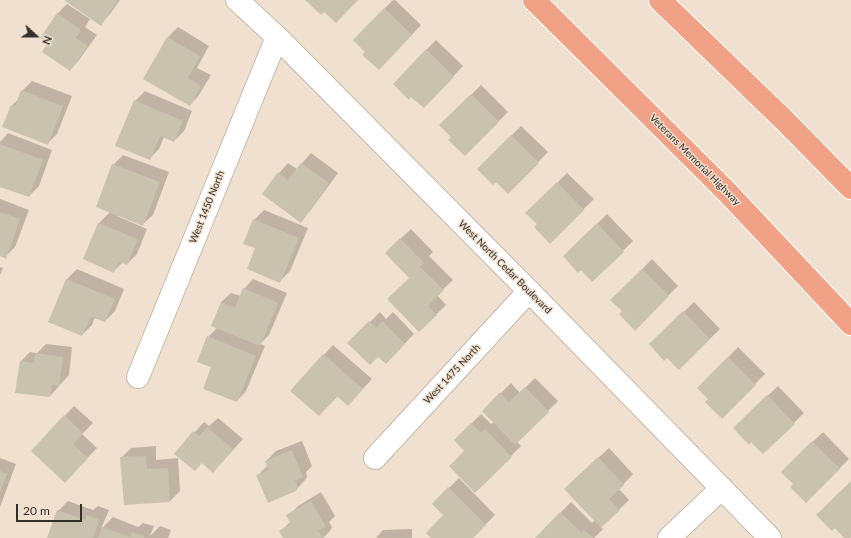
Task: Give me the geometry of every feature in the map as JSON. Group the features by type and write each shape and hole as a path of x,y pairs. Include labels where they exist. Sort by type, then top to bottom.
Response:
{"highway":[{"name":"Veterans Memorial Highway","path":"534,0 727,192 851,324"},
{"path":"660,0 783,119 851,188"}],"street":[{"name":"West North Cedar Boulevard","path":"237,0 277,37 529,291 770,538"},
{"name":"West 1450 North","path":"138,377 277,37"},
{"name":"West 1475 North","path":"375,458 529,291"},
{"path":"669,538 722,488"}],"building":[{"path":"64,0 118,0 101,26"},
{"path":"305,0 358,0 336,23 324,12 321,15"},
{"path":"384,8 412,35 379,70 362,55 365,52 353,40"},
{"path":"57,13 81,30 76,38 88,46 70,71 42,52 48,43 40,38"},
{"path":"167,37 200,56 188,78 201,86 190,106 143,79"},
{"path":"426,49 454,77 424,108 411,97 409,100 393,84"},
{"path":"21,90 63,106 48,145 2,127 11,105 15,106"},
{"path":"471,94 499,122 465,156 448,140 451,137 439,125"},
{"path":"134,100 183,121 174,142 160,136 150,160 115,146"},
{"path":"511,135 539,163 508,194 496,182 493,185 477,169"},
{"path":"0,144 43,160 29,197 0,187"},
{"path":"301,163 329,183 301,223 262,194 278,172 288,180"},
{"path":"112,164 160,182 143,226 96,207"},
{"path":"557,182 584,210 550,244 534,227 537,224 525,213"},
{"path":"0,212 20,219 6,259 0,256"},
{"path":"253,219 299,238 280,283 247,269 255,248 243,244"},
{"path":"98,223 138,239 127,265 119,262 114,273 83,259"},
{"path":"597,223 624,252 592,282 581,270 578,273 563,256"},
{"path":"400,238 424,263 420,267 444,290 428,306 437,315 419,332 387,299 409,278 385,253"},
{"path":"642,269 669,296 635,331 619,314 622,311 610,300"},
{"path":"66,279 115,299 105,322 91,317 82,336 48,322"},
{"path":"243,288 278,303 260,346 211,326 221,302 235,308"},
{"path":"683,311 710,339 679,370 667,358 664,361 649,344"},
{"path":"369,321 376,328 382,321 405,344 386,364 378,357 370,365 347,343"},
{"path":"207,336 256,356 237,402 203,389 211,367 197,362"},
{"path":"35,353 63,357 59,386 52,385 50,397 15,393 20,361 34,363"},
{"path":"323,354 363,389 348,406 337,396 319,416 290,391"},
{"path":"728,357 756,385 722,419 705,402 708,399 697,388"},
{"path":"525,387 549,412 515,445 482,411 500,392 509,402"},
{"path":"767,395 795,424 763,454 751,442 749,445 733,428"},
{"path":"64,415 83,433 73,444 88,458 65,483 31,451"},
{"path":"471,423 481,433 485,429 512,457 475,493 449,466 464,451 454,440"},
{"path":"207,427 233,449 213,473 202,463 195,471 174,454 193,431 199,436"},
{"path":"812,441 840,469 806,503 790,487 793,484 781,472"},
{"path":"292,450 303,477 294,481 298,487 296,491 268,503 256,475 269,470 265,461"},
{"path":"146,456 147,469 168,468 170,502 124,505 120,457"},
{"path":"598,457 624,485 609,499 620,510 601,528 564,489"},
{"path":"0,471 7,474 0,492"},
{"path":"851,481 851,537 844,538 835,528 832,531 816,515"},
{"path":"448,487 486,525 473,538 431,538 426,533 443,515 432,504"},
{"path":"311,501 326,527 317,531 320,532 323,538 283,538 279,531 291,524 286,515"},
{"path":"57,510 85,520 87,515 99,520 93,538 47,538"},
{"path":"560,512 582,533 584,530 593,538 535,538"},
{"path":"102,527 130,537 132,532 144,536 144,538 98,538"}]}
